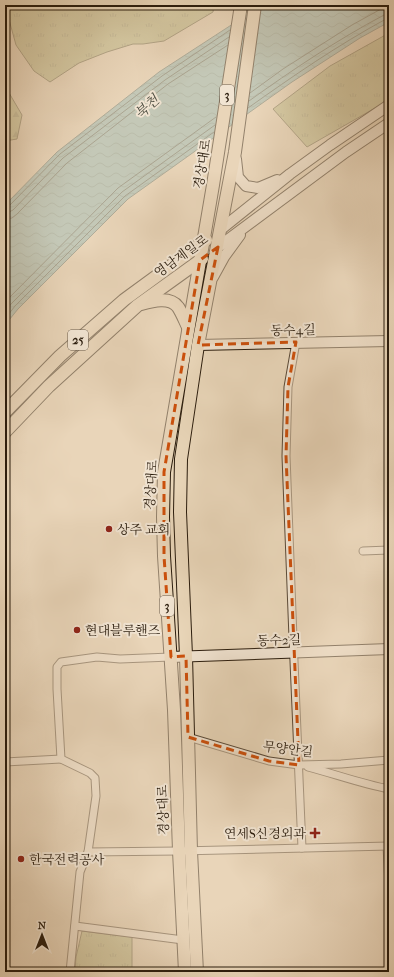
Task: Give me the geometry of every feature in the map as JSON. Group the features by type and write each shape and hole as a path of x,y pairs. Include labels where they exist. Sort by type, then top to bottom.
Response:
{"main road":[{"name":"경상대로","path":"185,972 171,657 164,556 164,472 213,185 241,5"},
{"name":"경상대로","path":"197,972 191,851 186,656 180,512 181,459 198,345 235,152 254,5"},
{"name":"영남제일로","path":"5,412 60,356 124,300 220,230"},
{"name":"영남제일로","path":"5,432 49,386 138,305 218,247"},
{"path":"138,305 162,300 172,302 178,307 188,328"}],"street":[{"name":"영남제일로","path":"220,230 290,174 389,105"},
{"name":"영남제일로","path":"218,247 389,122"},
{"path":"235,152 238,177 246,186 258,188 290,174"},
{"path":"211,280 224,257 247,225"},
{"name":"동수4길","path":"198,345 389,341"},
{"path":"296,342 288,387 286,456 302,848"},
{"path":"363,552 389,550"},
{"name":"동수2길","path":"171,657 389,649"},
{"path":"61,759 57,668 61,662 96,658 120,659 171,657"},
{"name":"무양안길","path":"188,737 269,761 298,765 341,764 389,760"},
{"path":"5,762 61,759 90,773 96,778 96,796 88,852 80,872 70,972"},
{"path":"298,765 389,789"},
{"path":"88,852 388,846 389,885"},
{"path":"75,926 183,940"}],"highlighted area":[{"path":"218,247 198,345 296,342 288,387 286,456 299,765 269,761 188,737 186,656 171,657 164,556 164,472 200,260"}],"green space":[{"path":"5,5 214,5 213,12 164,41 133,44 107,52 79,63 50,82 34,71 16,45"},
{"path":"389,33 389,100 307,147 273,109 330,66"},
{"path":"5,86 22,115 17,139 5,141"},
{"path":"82,931 132,937 132,972 75,972 76,957"}],"water":[{"name":"북천","path":"262,5 389,5 389,22 360,38 292,82 128,199 18,309 5,325 5,205 57,152 159,72"}],"place":[{"name":"상주 교회","path":"109,529"},
{"name":"현대블루핸즈","path":"77,630"},
{"name":"연세S신경외과","path":"315,833"},
{"name":"한국전력공사","path":"21,859"}]}
